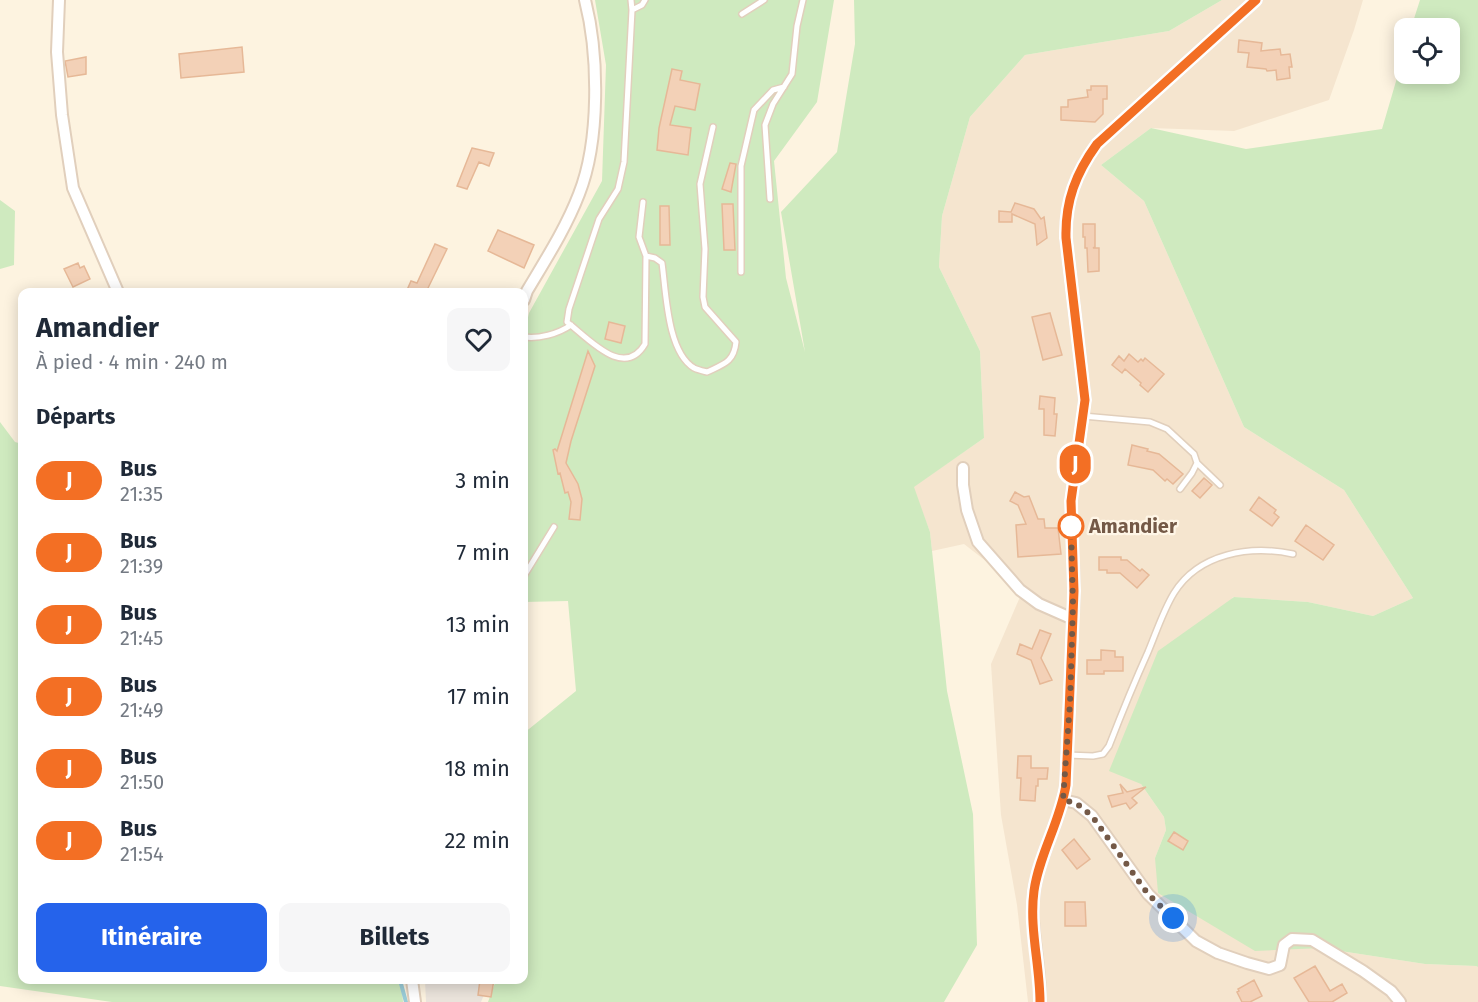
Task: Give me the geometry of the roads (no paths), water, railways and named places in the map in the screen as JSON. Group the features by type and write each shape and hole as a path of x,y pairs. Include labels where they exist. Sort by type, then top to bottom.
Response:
{"street":[{"path":"59,0 57,52 62,115 71,180 116,288"},
{"path":"528,289 568,219 588,166 594,105 594,49 585,0"},
{"path":"1040,1002 1032,910 1038,871 1063,800 1073,619 1071,501 1085,400 1065,219 1075,180 1097,144 1256,0"},
{"path":"963,468 967,510 978,542 1020,591 1039,604 1073,619"},
{"path":"1063,800 1076,803 1092,816 1148,894 1196,940 1218,953 1269,969 1280,965 1284,945 1293,939 1312,940 1371,976 1391,991 1400,1002"},
{"path":"413,984 415,1002"}],"lane":[{"path":"631,0 624,162 618,189 599,219 567,322 600,348 620,359 640,353 645,344 646,256 639,237 644,202"},
{"path":"632,10 642,5 645,0"},
{"path":"742,14 764,0"},
{"path":"770,199 765,125 773,104 792,74 796,26 802,0"},
{"path":"741,272 741,166 753,110 773,90 784,87"},
{"path":"646,256 662,262 670,323 682,355 693,367 707,372 727,362 735,354 736,342 705,308 703,297 705,249 700,184 713,127"},
{"path":"528,338 561,332 571,325"},
{"path":"1083,416 1150,422 1167,429 1194,454 1197,463 1220,485"},
{"path":"1180,489 1197,463"},
{"path":"528,569 554,526"},
{"path":"1067,755 1103,754 1109,746 1174,593 1193,571 1215,558 1234,553 1266,550 1293,554"}],"waterway":[{"path":"401,984 406,1002"}],"place":[{"name":"Amandier","path":"1071,526"}]}
